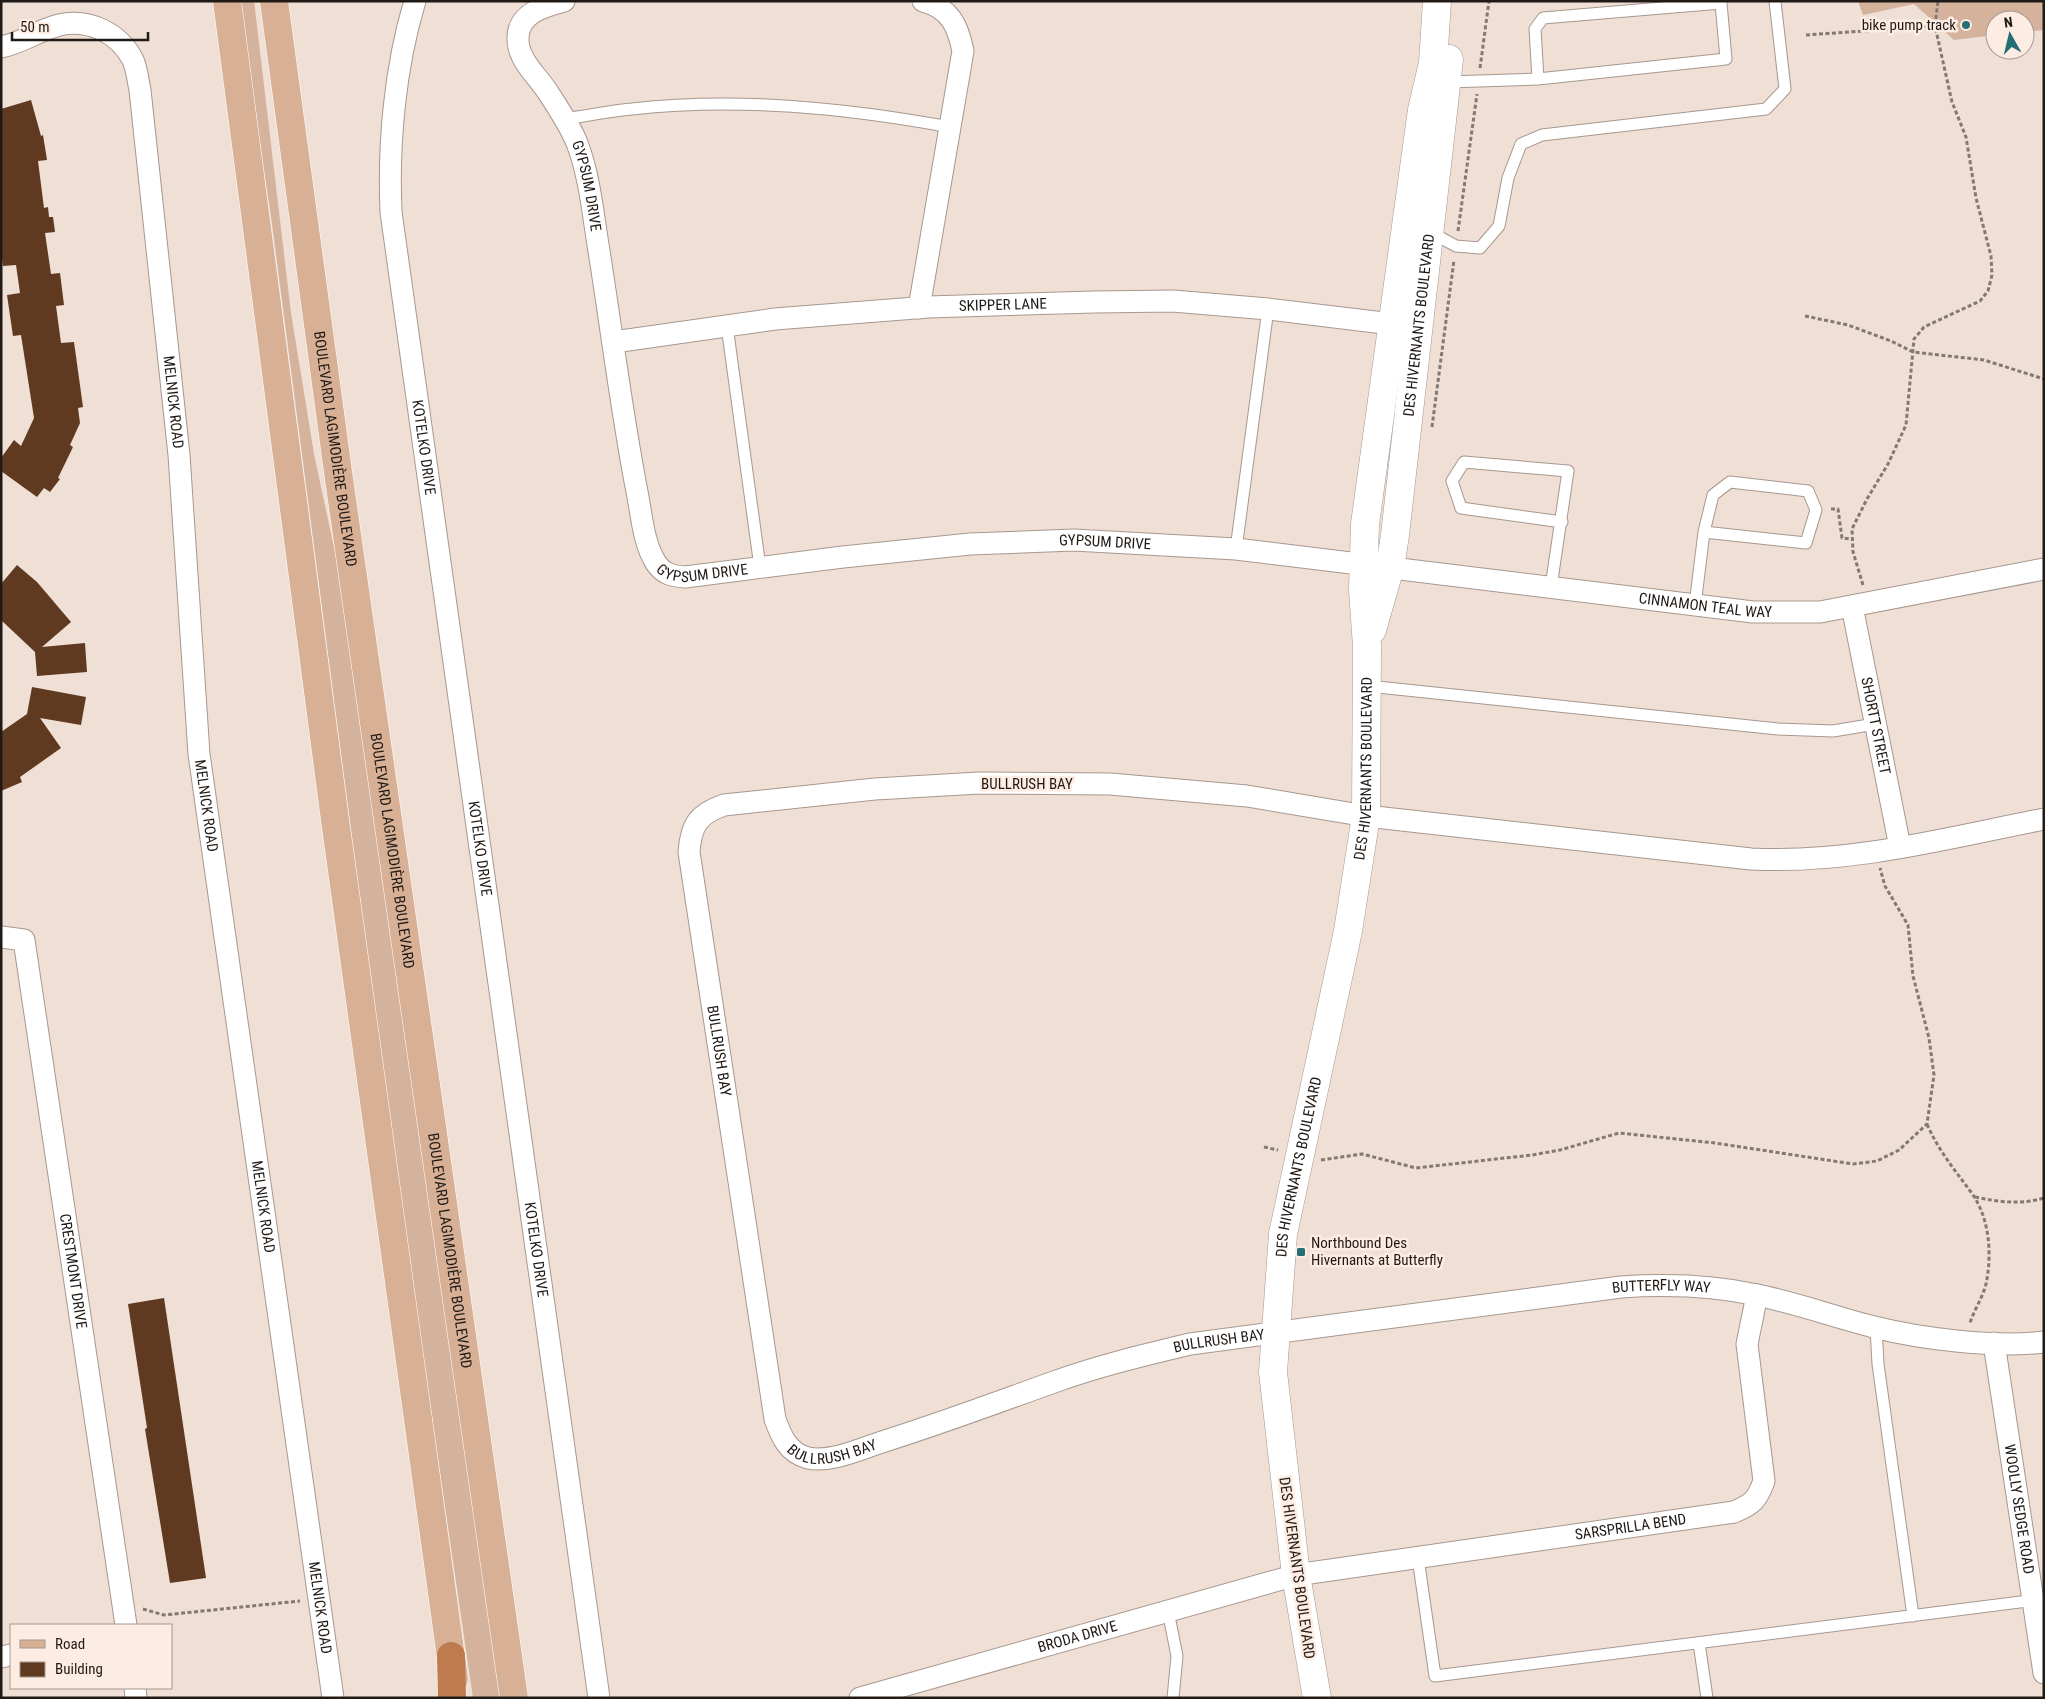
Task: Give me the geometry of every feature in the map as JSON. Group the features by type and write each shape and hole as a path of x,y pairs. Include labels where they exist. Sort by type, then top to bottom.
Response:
{"highway":[{"path":"451,1656 452,1698"}],"main road":[{"path":"211,1 232,47"},
{"path":"226,1 335,820 457,1698"},
{"name":"BOULEVARD LAGIMODIÈRE BOULEVARD","path":"274,1 345,519 514,1698"},
{"path":"281,53 286,1"}],"street":[{"name":"KOTELKO DRIVE","path":"414,1 404,35 389,162 391,212 599,1698"},
{"name":"GYPSUM DRIVE","path":"564,1 541,7 530,14 522,26 518,38 528,66 548,92 577,143 590,190 614,342 627,445 646,538 655,562 662,571 673,576 685,577 843,557 989,543 1074,540 1236,549 1364,564"},
{"path":"918,308 963,52 960,32 955,21 943,9 923,1"},
{"name":"DES HIVERNANTS BOULEVARD","path":"1315,1695 1296,1575 1276,1412 1273,1372 1275,1334 1283,1234 1348,931 1366,816 1368,686 1362,590 1369,497 1422,110 1433,63 1437,1"},
{"name":"DES HIVERNANTS BOULEVARD","path":"1367,646 1390,567 1430,232 1455,1"},
{"name":"MELNICK ROAD","path":"1,47 59,25 76,23 95,27 110,34 123,44 134,62 140,90 178,454 199,754 333,1698"},
{"name":"SKIPPER LANE","path":"614,342 775,319 918,308 1173,301 1268,309 1392,324"},
{"name":"CINNAMON TEAL WAY","path":"1364,564 1752,612 1792,613 1820,612 1861,605 2044,569"},
{"name":"SHORTT STREET","path":"1861,605 1875,724 1900,847"},
{"name":"BULLRUSH BAY","path":"1275,1334 1190,1344 1121,1361 1055,1381 957,1418 842,1454 820,1459 808,1458 793,1452 781,1436 775,1419 692,877 690,835 697,821 709,810 724,806 875,789 979,783 1110,784 1247,796 1366,816"},
{"path":"1366,816 1751,859 1821,859 1875,852 2044,818"},
{"name":"CRESTMONT DRIVE","path":"1,937 24,940 126,1624"},
{"name":"BUTTERFLY WAY","path":"1275,1334 1620,1287 1658,1285 1705,1286 1757,1295 1876,1328 1968,1341 1994,1343 2044,1342"},
{"name":"SARSPRILLA BEND","path":"1296,1575 1734,1512 1750,1506 1759,1495 1764,1480 1748,1344 1757,1295"},
{"name":"WOOLLY SEDGE ROAD","path":"1994,1343 2038,1599 2044,1673"},
{"name":"BRODA DRIVE","path":"860,1698 1296,1575"}],"lane":[{"path":"1430,232 1456,246 1480,248 1499,226 1508,178 1521,144 1542,135 1766,109 1784,90 1775,1"},
{"path":"1446,82 1538,79 1726,59 1721,3 1691,3 1544,18 1534,29 1538,79"},
{"path":"564,119 632,109 711,105 788,106 892,116 950,127"},
{"path":"1236,549 1268,309"},
{"path":"727,326 760,568"},
{"path":"1551,587 1562,522 1568,471 1464,462 1452,481 1461,508 1562,522"},
{"path":"1695,605 1704,532 1713,495 1730,482 1808,491 1816,510 1806,543 1704,532"},
{"path":"1368,686 1778,730 1833,730 1875,724"},
{"path":"1876,1328 1880,1373 1913,1616"},
{"path":"1418,1558 1435,1676 2038,1599"},
{"path":"1168,1611 1177,1656 1173,1698"},
{"path":"1698,1642 1707,1698"}],"path":[{"path":"1432,430 1489,1"},
{"path":"1861,605 1853,552 1852,529 1888,464 1906,425 1914,339 1924,326 1980,301 1988,291 1992,275 1991,256 1982,223 1966,137 1952,102 1935,26 1938,1"},
{"path":"1806,35 1935,26"},
{"path":"1805,316 1848,324 1913,352 1984,360 2044,379"},
{"path":"1831,509 1838,509 1842,538 1852,539"},
{"path":"1875,852 1885,886 1908,925 1913,976 1929,1038 1934,1075 1927,1124 1937,1146 1974,1196 1986,1225 1990,1259 1985,1287 1969,1326 1968,1341"},
{"path":"1300,1155 1320,1160 1362,1154 1416,1168 1532,1155 1560,1150 1619,1133 1706,1142 1853,1164 1877,1161 1899,1150 1927,1124"},
{"path":"1974,1196 1998,1201 2026,1203 2044,1198"},
{"path":"123,1604 164,1615 319,1599"}],"shaded area":[{"path":"238,1 254,1 291,313 314,454 336,557 500,1698 473,1698 392,1144 271,216"},
{"name":"bike pump track","path":"1858,1 2044,1 2044,30 2035,31 2035,10 1985,10 1985,36 1954,40 1914,4 1863,15"}],"building":[{"path":"31,100 41,136 43,135 47,160 38,161 44,208 48,207 49,217 53,217 55,232 45,233 51,274 60,273 64,305 56,306 61,343 74,342 83,407 78,408 80,423 70,445 73,447 58,478 60,479 50,492 44,488 37,497 1,471 1,458 14,440 21,446 34,418 21,335 13,336 7,295 20,293 16,265 3,266 1,252 1,109"},
{"path":"17,565 37,582 71,622 42,647 85,643 87,672 37,676 35,652 1,620 1,584"},
{"path":"32,687 86,697 81,725 40,718 61,748 20,777 22,782 1,791 1,732 27,714"},
{"path":"164,1298 206,1578 170,1583 145,1429 147,1428 128,1304"}],"place":[{"name":"bike pump track","path":"1966,25"},
{"name":"Northbound Des Hivernants at Butterfly","path":"1301,1252"}]}
